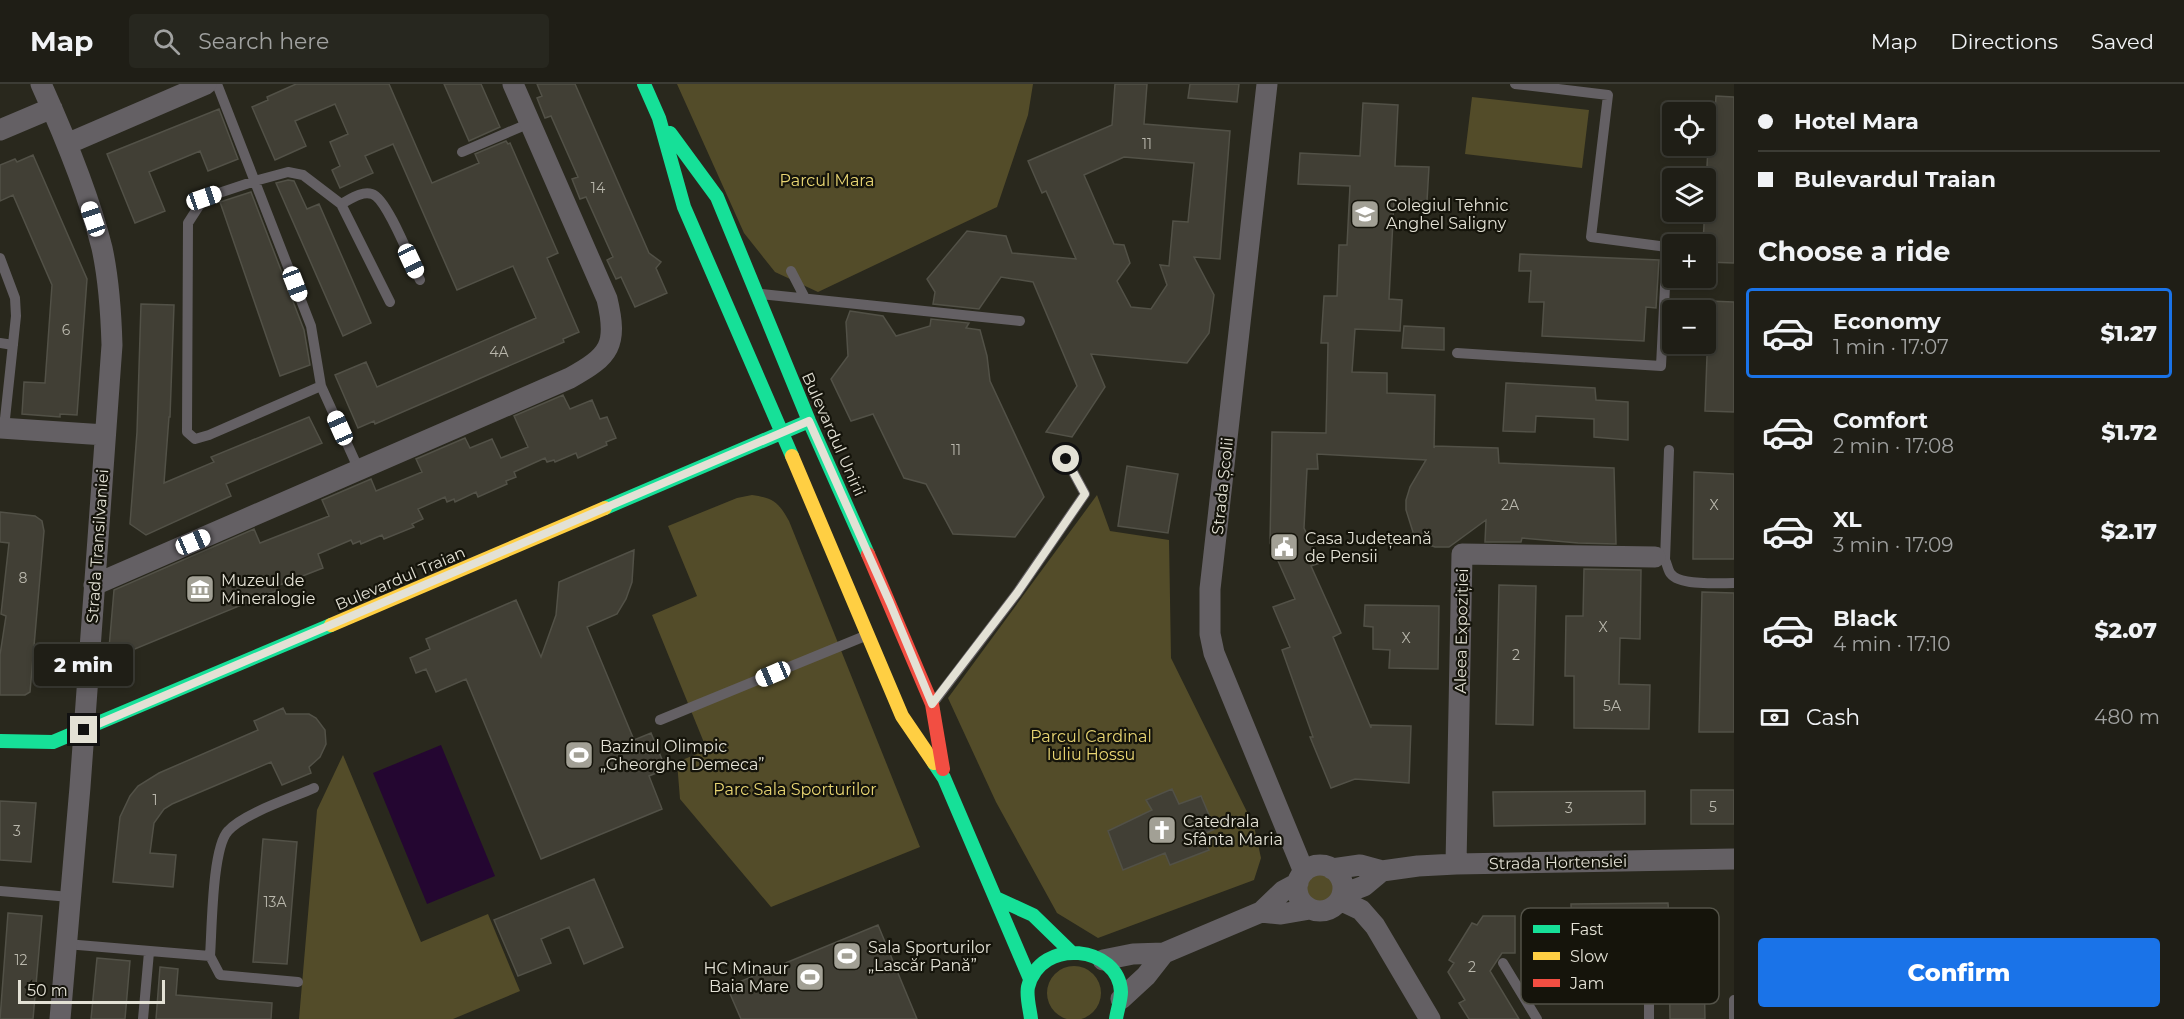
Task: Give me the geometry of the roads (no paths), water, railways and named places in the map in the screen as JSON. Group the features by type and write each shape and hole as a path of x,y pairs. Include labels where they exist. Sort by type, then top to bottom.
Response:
{"main road":[{"name":"Bulevardul Unirii","path":"644,84 659,118 684,207 867,635 902,716 944,778 1030,979"},
{"name":"Bulevardul Unirii","path":"659,118 717,197 750,292 885,592 932,704 944,778"},
{"name":"Bulevardul Traian","path":"0,741 53,742 84,730 809,421"},
{"path":"996,898 1033,915 1070,951"},
{"path":"1031,1019 1026,992 1030,979 1046,959 1058,953 1070,951 1093,954 1114,973 1118,981 1119,1009"}],"street":[{"name":"Strada Transilvaniei","path":"42,84 67,144 93,219 108,280 112,345 60,1019"},
{"path":"67,144 206,84"},
{"path":"94,585 593,366 610,345 613,323 607,299 513,84"},
{"name":"Strada Școlii","path":"1267,84 1210,589 1210,634 1214,653 1301,878"},
{"path":"0,130 52,108"},
{"path":"2,428 105,435"},
{"name":"Aleea Expoziției","path":"1456,864 1462,554 1655,557"},
{"name":"Strada Hortensiei","path":"1332,869 1360,865 1382,871 1456,864 1734,860"},
{"path":"1102,960 1133,954 1164,953 1261,912 1283,891 1318,865 1332,869 1342,880 1341,897 1330,910 1323,912 1310,909 1281,914 1261,912"},
{"name":"Strada Hortensiei","path":"1341,897 1364,886 1382,871"},
{"path":"1301,878 1299,898 1310,909"},
{"path":"1341,897 1361,910 1375,926 1430,1019"},
{"path":"1119,1009 1164,953"}],"lane":[{"path":"217,84 311,326 321,386 359,470"},
{"path":"1457,353 1661,366 1667,247 1591,237 1608,95 1550,86 1515,84"},
{"path":"462,152 530,123"},
{"path":"321,386 209,435 195,439 187,432 188,223 204,198 288,172 303,175 341,204 390,302"},
{"path":"341,204 363,193 375,194 385,204 420,280"},
{"path":"0,258 15,298 16,316 2,428"},
{"path":"791,271 805,298"},
{"path":"714,275 733,288"},
{"path":"750,292 1020,321"},
{"path":"0,343 13,345"},
{"path":"1669,450 1665,560 1670,574 1680,580 1734,583"},
{"path":"932,704 1017,593 1085,494 1066,459"},
{"path":"660,720 867,635"},
{"path":"298,982 220,975 210,956 219,852 228,831 249,816 314,788"},
{"path":"0,891 70,897"},
{"path":"66,944 210,956"},
{"path":"143,1019 149,952"},
{"path":"1503,963 1521,993"},
{"path":"1734,1000 1734,1019"},
{"path":"1528,1004 1537,1019"}],"place":[{"name":"Colegiul Tehnic Anghel Saligny","path":"1365,214"},
{"name":"Casa Județeană de Pensii","path":"1284,547"},
{"name":"Muzeul de Mineralogie","path":"200,589"},
{"name":"Bazinul Olimpic „Gheorghe Demeca”","path":"579,755"},
{"name":"Catedrala Sfânta Maria","path":"1162,830"},
{"name":"Sala Sporturilor „Lascăr Pană”","path":"847,956"},
{"name":"HC Minaur Baia Mare","path":"810,977"}],"park label":[{"name":"Parcul Mara","path":"827,180"},
{"name":"Parcul Cardinal Iuliu Hossu","path":"1091,745"},
{"name":"Parc Sala Sporturilor","path":"795,789"}]}
